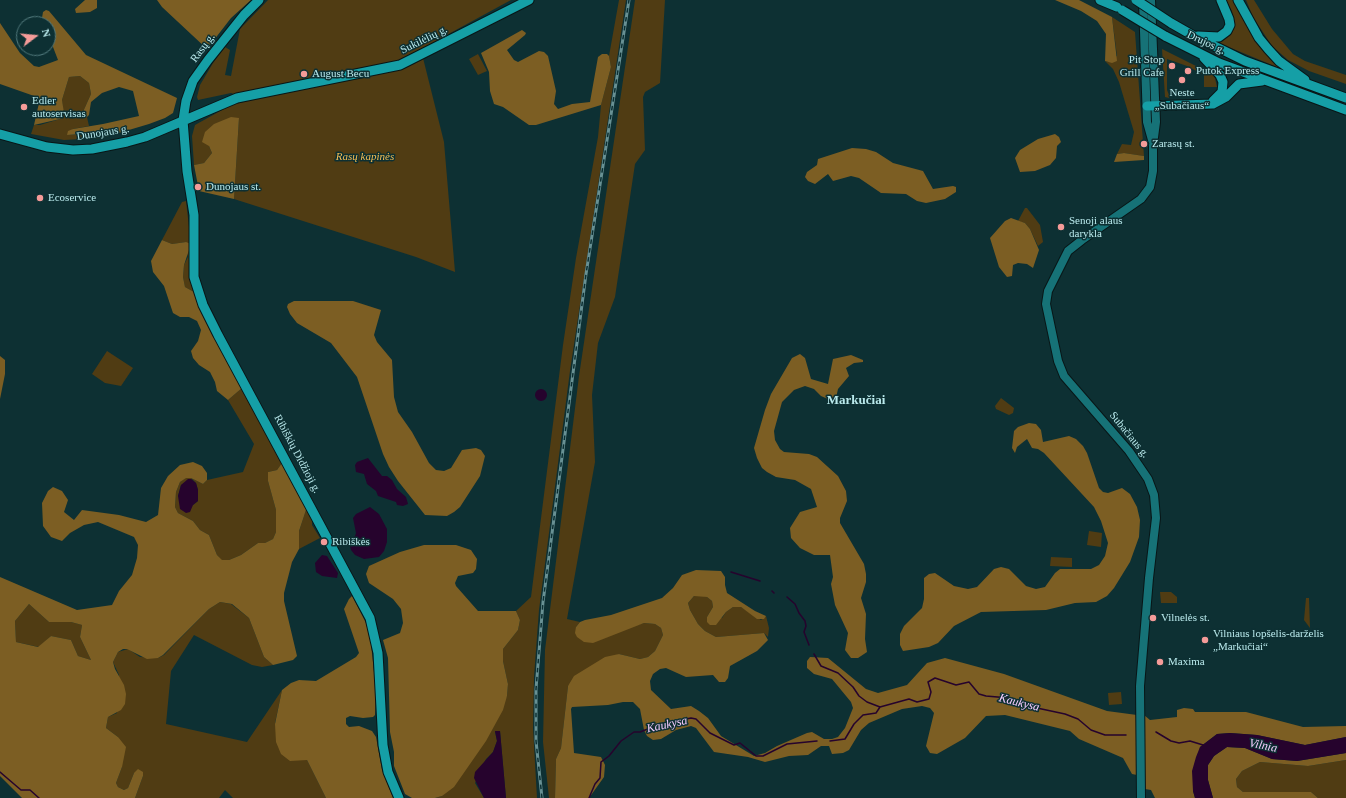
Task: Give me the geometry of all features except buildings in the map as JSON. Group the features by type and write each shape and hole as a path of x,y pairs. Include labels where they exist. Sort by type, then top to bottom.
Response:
{"main road":[{"name":"Rasų g.","path":"183,120 186,101 193,81 226,37 260,0"},
{"name":"Sukilėlių g.","path":"183,120 220,104 242,97 400,65 529,0"},
{"path":"1100,0 1120,8"},
{"name":"Drujos g.","path":"1109,0 1165,36 1200,54 1263,80 1346,110"},
{"name":"Drujos g.","path":"1136,0 1192,36 1245,61 1346,98"},
{"path":"1192,36 1212,38 1218,37 1227,31 1230,25 1229,19 1221,0"},
{"path":"1238,0 1259,38 1268,50 1279,61 1314,87"},
{"path":"1200,54 1220,75 1223,86 1217,98 1200,104"},
{"path":"1151,105 1218,103 1239,84 1263,80"},
{"name":"Dunojaus g.","path":"0,134 54,148 92,149 145,137 183,120"},
{"name":"Ribiškių Didžioji g.","path":"183,120 194,215 194,264 196,284 203,305 218,335 370,618 378,653 384,751 388,772 399,798"}],"street":[{"name":"Subačiaus g.","path":"1143,0 1151,105"},
{"name":"Subačiaus g.","path":"1141,798 1140,686 1149,578 1156,518 1154,495 1148,479 1129,451 1064,376 1058,361 1046,304 1048,291 1068,251 1134,205 1147,193 1152,180 1153,145 1147,122 1151,105 1151,0"}],"green space":[{"path":"268,0 511,0 397,62 198,100 197,97 200,85 213,63 225,47 230,50 225,75 231,76 240,29"},
{"path":"619,0 626,0 570,371 539,610 534,677 533,728 537,798 506,798 500,731 498,731 495,732 497,741 493,752 486,759 475,783 484,798 435,798 442,796 507,696 508,684 503,661 503,649 518,630 520,620 516,611 531,597 563,345 576,258 598,137 601,105 611,67 609,56"},
{"path":"635,0 665,0 660,83 645,92 643,97 645,150 635,164 615,297 598,343 592,395 595,462 567,619 580,622 576,627 633,626 644,623 655,624 661,628 663,635 655,651 648,657 640,659 619,654 568,686 561,748 556,759 555,798 549,798 543,742 545,650 579,376"},
{"path":"1226,0 1233,0 1263,50 1284,70 1219,43 1234,27 1232,11"},
{"path":"1246,0 1254,0 1272,29 1293,54 1305,61 1346,75 1346,84 1309,71 1288,60 1272,46 1253,17"},
{"path":"1112,17 1135,32 1144,156 1124,153 1117,154 1122,144 1131,145 1134,132 1119,82 1113,69 1105,61 1108,62 1117,56"},
{"path":"1162,49 1212,74 1215,78 1217,87 1204,87 1204,75 1187,66 1167,59 1167,90 1169,98 1165,97"},
{"path":"478,54 487,71 478,75 469,59"},
{"name":"Rasų kapinės","path":"423,58 444,142 455,272 416,257 234,199 239,118 209,146 212,153 204,163 194,165 192,136 195,125 231,105"},
{"path":"80,76 89,83 91,94 82,114 83,117 87,117 89,126 73,129 67,135 100,133 102,138 64,140 31,134 34,125 40,125 60,119 63,113 62,100 69,77"},
{"path":"186,201 191,244 194,292 185,287 183,277 184,265 188,257 186,242 172,244 162,240 182,202"},
{"path":"1025,208 1027,208 1040,225 1043,242 1038,246 1030,229 1025,223 1018,221"},
{"path":"107,351 133,368 121,386 105,383 92,374"},
{"path":"242,388 282,463 277,470 268,472 268,481 276,510 276,532 273,539 265,543 258,543 241,555 229,560 221,560 217,555 209,535 200,530 193,521 178,513 175,507 176,492 180,482 185,478 191,478 203,484 207,480 243,472 254,444 228,400","holes":["192,479 196,483 198,490 198,501 193,505 178,496 181,485"]},
{"path":"1001,398 1014,408 1013,413 1009,415 996,409 995,406"},
{"path":"307,507 312,519 312,525 320,538 299,549 299,531"},
{"path":"1089,531 1102,533 1101,547 1087,545"},
{"path":"1051,557 1072,558 1072,567 1050,566"},
{"path":"1160,592 1171,592 1177,597 1177,603 1161,603"},
{"path":"701,595 712,601 713,607 707,617 722,618 726,612 733,607 741,607 761,620 766,616 769,628 768,637 764,633 716,637 705,631 698,624 690,610 688,603 694,596"},
{"path":"1306,598 1309,598 1310,628 1304,620"},
{"path":"220,602 231,604 249,618 264,657 273,665 262,667 252,665 194,635 171,671 166,724 247,742 282,690 275,723 307,760 326,798 233,798 225,790 219,798 135,798 143,776 134,773 128,788 124,790 118,787 116,783 122,767 118,737 106,728 108,717 117,713 119,675 113,662 118,652 128,649 140,657 158,658 164,655 209,609"},
{"path":"29,604 49,622 71,622 82,625 80,637 91,660 78,656 71,640 51,636 39,647 16,642 15,621"},
{"path":"1121,692 1122,704 1109,705 1108,693"},
{"path":"1346,760 1346,798 1318,798 1311,792 1243,792 1237,787 1236,779 1242,771 1260,762 1308,766"}],"shaded area":[{"path":"85,0 97,0 97,8 90,12 76,13 75,9"},
{"path":"157,0 251,0 231,18 207,49 162,7"},
{"path":"1055,0 1079,0 1112,17 1117,61 1112,63 1105,61 1106,34 1097,21 1081,11"},
{"path":"46,10 49,11 53,16 42,16 43,12"},
{"path":"56,19 86,55 177,98 173,113 165,118 149,124 102,138 100,133 67,135 68,131 73,129 139,116 133,91 119,87 102,93 91,102 89,115 87,117 83,117 82,114 91,94 89,83 80,76 69,77 62,100 64,113 60,119 34,125 39,103 37,97 0,84 0,23 16,47 16,56 23,56 34,66 39,67 58,60 56,55"},
{"path":"522,30 526,33 525,35 507,50 514,60 518,62 539,51 544,52 548,56 556,91 554,104 558,109 572,104 590,102 598,57 602,54 607,54 609,56 611,67 601,105 536,125 529,125 503,107 494,104 490,91 489,72 481,53"},
{"path":"231,117 239,118 234,199 199,191 194,165 204,163 212,153 209,146 202,142 205,132 214,124"},
{"path":"1055,134 1059,137 1061,142 1057,146 1056,158 1050,165 1035,171 1020,172 1015,158 1020,150 1038,139"},
{"path":"852,148 866,149 876,152 893,163 923,171 933,189 953,186 956,187 956,192 945,199 926,203 917,201 906,194 881,193 859,178 851,176 833,181 828,174 815,184 808,181 805,177 807,172 817,165 818,159"},
{"path":"1124,153 1144,156 1144,160 1114,162 1117,154"},
{"path":"1011,218 1025,223 1030,229 1039,250 1033,268 1027,264 1018,263 1013,265 1012,276 1007,277 999,267 990,238 1005,221"},
{"path":"162,240 172,244 186,242 191,244 184,265 183,277 185,287 194,292 242,388 228,400 217,391 215,382 210,372 199,365 193,358 191,351 198,341 201,330 197,321 189,317 180,317 173,313 164,286 153,272 151,261"},
{"path":"294,301 353,301 381,310 374,335 377,342 392,360 394,397 398,412 412,432 429,463 436,470 444,471 451,468 462,450 476,448 481,450 485,456 480,476 460,507 454,512 447,516 425,515 398,481 383,454 357,377 331,343 297,323 287,307 288,304"},
{"path":"800,354 805,358 811,379 828,384 833,359 851,355 863,360 863,362 854,363 846,368 849,376 838,389 836,398 830,400 821,396 814,389 805,386 794,390 782,402 774,431 775,440 780,449 784,452 809,454 817,457 838,476 846,491 847,501 840,518 840,523 864,564 866,574 866,582 861,598 866,614 865,639 867,652 858,658 851,658 845,650 848,633 835,605 831,584 833,577 830,555 814,555 800,548 791,538 790,528 800,512 817,507 811,489 795,480 776,477 767,472 762,468 754,448 771,394 792,358"},
{"path":"0,356 5,360 5,374 0,399"},
{"path":"1029,423 1036,424 1041,430 1043,442 1069,436 1076,439 1087,453 1099,488 1103,492 1108,493 1122,488 1130,494 1137,507 1140,520 1139,537 1130,562 1114,588 1107,596 1096,602 1075,603 1046,610 981,612 954,626 938,643 929,647 903,651 900,645 900,634 904,626 922,608 924,599 924,578 929,574 935,573 954,586 968,589 977,587 994,569 1001,567 1009,569 1026,586 1036,589 1045,587 1055,573 1060,569 1091,569 1099,565 1105,556 1108,543 1101,521 1094,507 1044,453 1038,449 1032,448 1027,439 1017,447 1015,453 1012,448 1014,431 1018,427"},
{"path":"193,462 202,466 207,473 207,480 203,484 191,478 186,478 180,482 176,492 175,507 178,513 193,521 200,530 209,535 217,555 222,560 229,560 241,555 258,543 265,543 273,539 276,532 276,510 268,481 268,472 277,470 282,463 307,507 299,531 299,549 292,562 284,593 284,601 297,656 293,660 273,665 264,657 249,618 232,604 220,602 209,609 163,655 158,658 147,659 127,649 123,649 118,652 113,662 115,669 124,685 126,694 125,704 121,710 108,717 106,728 118,737 126,747 122,767 116,783 118,787 124,790 128,788 134,773 138,769 143,772 135,798 22,798 0,776 0,577 77,610 112,605 119,591 132,575 137,558 138,545 134,537 98,522 84,525 70,533 62,541 51,537 43,526 42,503 48,491 53,487 62,491 68,500 64,512 74,520 82,510 119,515 146,522 158,515 161,488 168,476 180,465","holes":["29,604 49,622 71,622 82,625 80,637 91,660 78,656 71,640 51,636 38,647 16,642 15,621"]},
{"path":"424,545 456,545 471,550 477,559 476,569 473,573 458,576 455,583 456,586 478,611 516,611 520,620 518,630 503,649 503,661 508,684 507,696 503,710 486,741 454,787 442,796 435,798 412,798 405,794 394,766 394,752 390,732 388,658 383,640 400,633 403,623 401,609 393,599 369,583 366,574 369,566 400,552"},
{"path":"696,570 721,571 725,577 727,593 755,611 766,616 764,619 757,619 741,607 733,607 726,612 716,625 710,625 707,622 707,617 713,607 712,601 707,597 694,596 688,603 690,610 698,624 705,631 716,637 764,633 768,640 757,651 730,666 728,678 725,682 719,682 713,675 686,677 666,668 660,669 653,674 650,681 651,690 671,709 691,706 699,711 708,718 721,736 754,756 765,753 807,733 812,732 824,739 832,739 838,737 845,728 853,708 851,702 832,679 814,674 807,668 807,661 810,657 828,658 866,689 878,693 907,685 927,663 945,658 1004,674 1107,711 1137,715 1137,775 1132,774 1123,758 1079,739 1070,731 1005,715 986,716 965,738 937,754 930,753 926,746 934,713 930,708 922,706 902,709 869,723 861,730 849,750 843,753 832,754 829,746 821,746 808,755 789,756 765,762 748,757 714,752 696,728 691,726 676,730 661,739 653,740 647,736 644,730 640,709 633,702 623,702 608,705 572,707 574,753 601,757 605,765 604,777 589,798 555,798 556,759 561,748 568,686 574,676 605,657 619,654 640,659 648,657 655,651 663,635 661,628 655,624 644,623 593,643 584,642 577,637 575,633 576,627 580,622 585,620 611,615 662,598 673,588 682,575"},
{"path":"352,596 366,623 371,644 376,691 375,715 373,717 363,718 350,716 346,718 346,724 349,727 359,726 372,731 376,737 382,770 393,798 326,798 307,760 290,761 281,754 276,742 275,724 282,690 291,683 299,680 316,681 356,657 359,653 344,609"},
{"path":"1184,708 1193,709 1195,712 1246,712 1303,727 1346,726 1346,737 1305,745 1257,735 1230,733 1217,734 1200,747 1193,791 1195,798 1155,798 1151,790 1145,789 1144,715 1150,720 1177,717 1177,710"},
{"path":"1227,747 1245,748 1272,759 1297,761 1346,753 1346,760 1308,766 1260,762 1242,771 1236,779 1237,787 1243,792 1311,792 1318,798 1213,798 1208,780 1208,765 1214,756"}],"water":[{"path":"539,389 543,389 547,395 543,401 539,401 535,397 535,393"},
{"path":"368,458 382,476 387,476 392,480 397,489 406,497 408,504 403,506 397,505 396,502 378,496 376,491 367,484 364,474 356,472 355,465 357,462"},
{"path":"188,479 191,479 196,483 198,490 198,501 193,505 190,512 186,513 180,509 178,496 181,485"},
{"path":"370,507 379,514 387,529 387,542 384,551 379,557 364,559 355,555 351,550 349,542 356,533 353,518 356,514"},
{"path":"322,555 327,556 338,573 337,578 322,576 316,572 315,563"},
{"path":"495,731 500,731 506,798 484,798 474,778 475,772 493,752 497,741"},
{"name":"Vilnia","path":"1230,733 1257,735 1305,745 1346,737 1346,753 1297,761 1272,759 1245,748 1227,747 1214,756 1208,765 1208,780 1213,798 1195,798 1193,791 1192,771 1200,747 1217,734"}],"waterway":[{"path":"731,572 760,581"},
{"path":"787,597 795,604 805,621 806,626 804,632 809,645"},
{"path":"814,654 821,666 838,673 853,687 859,696 867,702 880,707"},
{"name":"Kaukysa","path":"830,741 845,739 854,724 863,715 876,713 880,707 909,699 917,702 929,699 931,692 928,682 935,678 956,685 969,682 979,694 1009,698 1037,708 1065,714 1078,719 1091,730 1105,735 1126,735"},
{"name":"Kaukysa","path":"589,798 595,784 600,778 601,762 609,756 621,741 634,732 640,732 653,727 671,725 672,722 691,718 696,719 710,733 734,745 740,743 756,756 763,756 787,744 817,741"},
{"name":"Kaukysa","path":"1156,732 1171,741 1179,743 1190,741 1203,745"},
{"path":"0,772 21,790 30,790 39,798"}],"railway":[{"path":"542,798 536,741 536,689 543,602 586,274 629,0"}],"place":[{"name":"Pit Stop Grill Cafe","path":"1172,66"},
{"name":"Putok Express","path":"1188,71"},
{"name":"August Becu","path":"304,74"},
{"name":"Neste „Subačiaus“","path":"1182,80"},
{"name":"Edler autoservisas","path":"24,107"},
{"name":"Zarasų st.","path":"1144,144"},
{"name":"Dunojaus st.","path":"198,187"},
{"name":"Ecoservice","path":"40,198"},
{"name":"Senoji alaus darykla","path":"1061,227"},
{"name":"Ribiškės","path":"324,542"},
{"name":"Vilnelės st.","path":"1153,618"},
{"name":"Vilniaus lopšelis-darželis „Markučiai“","path":"1205,640"},
{"name":"Maxima","path":"1160,662"}],"district":[{"name":"Markučiai","path":"856,401"}]}
